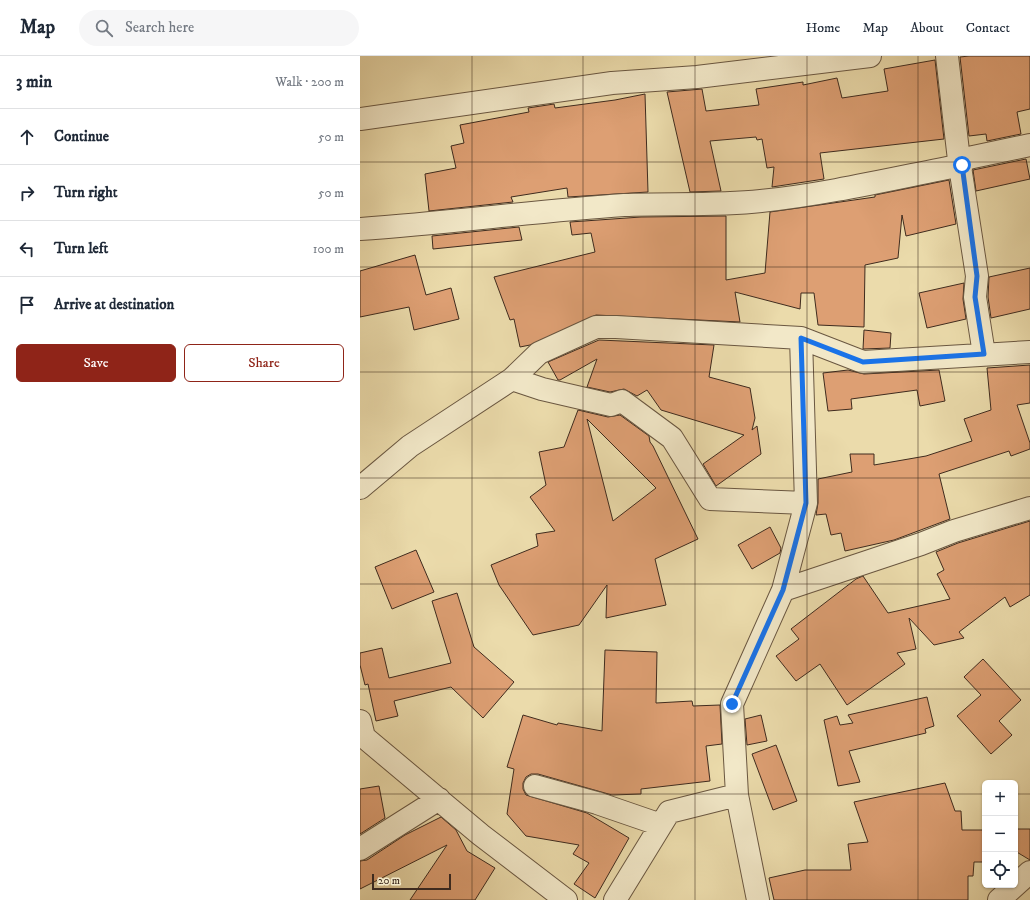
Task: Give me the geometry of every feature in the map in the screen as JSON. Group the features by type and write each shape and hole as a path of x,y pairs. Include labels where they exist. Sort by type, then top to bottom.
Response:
{"street":[{"path":"360,118 612,83 697,77 870,56"},
{"path":"946,56 977,276 975,297 984,354"},
{"path":"360,229 434,224 475,218 624,205 760,201 806,194 960,163 1030,145"},
{"path":"360,488 410,446 512,378 538,353 596,327 616,326 801,338 863,362 1030,352"},
{"path":"758,900 737,795 732,704 783,590 806,503 801,338"},
{"path":"512,378 542,389 611,405 622,401 672,438 710,499 806,503"},
{"path":"783,590 954,531 1030,508"},
{"path":"360,721 364,737 480,835 566,900"},
{"path":"535,786 597,803 661,825"},
{"path":"615,900 669,812 737,795"},
{"path":"360,849 439,799"},
{"path":"999,900 1030,872"}],"building":[{"path":"1030,56 1030,109 1017,112 1021,134 987,141 986,134 969,136 960,57"},
{"path":"935,60 944,139 820,153 824,179 772,187 774,167 767,168 762,139 757,140 756,137 710,141 721,191 690,192 667,92 702,89 706,111 759,105 756,89 803,82 803,85 837,78 842,98 888,91 884,69"},
{"path":"645,94 648,192 568,197 567,188 511,197 513,202 429,211 425,174 456,168 451,146 464,143 460,125 529,112 528,108 554,104 555,108 615,100"},
{"path":"1026,159 1030,179 976,191 973,170"},
{"path":"949,180 956,224 906,236 902,215 898,258 865,265 864,327 818,325 814,293 801,293 800,309 735,292 740,322 596,315 530,345 520,347 514,319 510,320 494,277 595,252 591,233 572,235 570,222 641,217 726,216 726,280 765,273 770,212 875,197 875,195"},
{"path":"519,227 522,240 433,249 432,236"},
{"path":"415,255 426,295 451,288 459,319 414,330 409,307 360,317 360,271"},
{"path":"1030,268 1030,309 991,318 988,297 989,277"},
{"path":"964,283 963,299 966,319 927,328 919,293"},
{"path":"864,330 891,333 890,348 863,349"},
{"path":"599,340 714,345 709,377 750,388 755,418 752,430 757,426 761,454 716,486 703,464 744,435 661,410 647,390 637,396 624,389 610,392 587,387 597,359 558,380 548,362"},
{"path":"1030,365 1030,403 1017,405 1030,443 1030,449 1011,456 1009,451 939,474 950,519 894,540 845,551 841,533 831,535 826,514 816,515 818,503 818,479 852,472 850,454 874,454 874,465 926,456 972,441 964,419 991,410 987,368"},
{"path":"848,370 864,374 939,370 945,401 920,406 917,390 851,399 852,409 828,411 823,373"},
{"path":"578,410 608,417 620,415 649,436 650,442 698,539 655,559 666,605 606,618 607,585 579,625 533,635 499,585 491,565 538,546 536,534 555,531 530,497 546,485 539,452 564,447","holes":["587,419 656,488 613,521"]},
{"path":"1030,521 1030,595 1010,607 1005,597 959,632 964,638 934,645 909,618 916,649 897,653 905,664 847,705 820,664 796,681 776,656 799,639 791,629 856,579 863,576 888,613 950,599 937,574 944,570 936,552 958,543"},
{"path":"770,527 781,548 780,553 752,569 738,545"},
{"path":"416,550 434,592 392,609 375,567"},
{"path":"457,593 474,647 514,682 483,718 451,687 394,701 398,716 376,721 368,684 365,685 360,665 360,653 382,648 389,678 451,663 432,601"},
{"path":"605,650 657,652 656,703 692,701 693,706 720,705 722,744 706,746 710,781 641,789 641,794 612,795 538,774 531,774 526,777 523,783 523,789 526,795 587,813 629,838 595,898 574,884 589,863 573,854 579,845 526,836 507,814 514,769 507,767 523,715 557,725 558,723 602,731"},
{"path":"983,659 1021,700 999,721 1012,735 991,754 957,716 981,695 964,677"},
{"path":"927,697 934,726 925,729 926,733 849,751 860,782 838,786 824,720 837,716 840,725 853,723 848,715"},
{"path":"761,715 767,741 747,745 745,719"},
{"path":"776,745 797,801 773,810 752,754"},
{"path":"945,783 955,811 961,811 962,830 982,830 982,862 974,862 973,876 968,876 968,900 774,900 769,878 805,870 851,870 848,844 868,842 854,802"},
{"path":"379,786 385,818 360,834 360,789"},
{"path":"441,817 456,830 467,851 495,868 475,900 410,900 447,845 360,889 360,861 367,860 405,835"},
{"path":"1018,829 1030,829 1030,860 1018,853"}],"route":[{"path":"732,704 783,590 806,503 801,338 863,362 984,354 975,297 977,276 962,165"}]}
